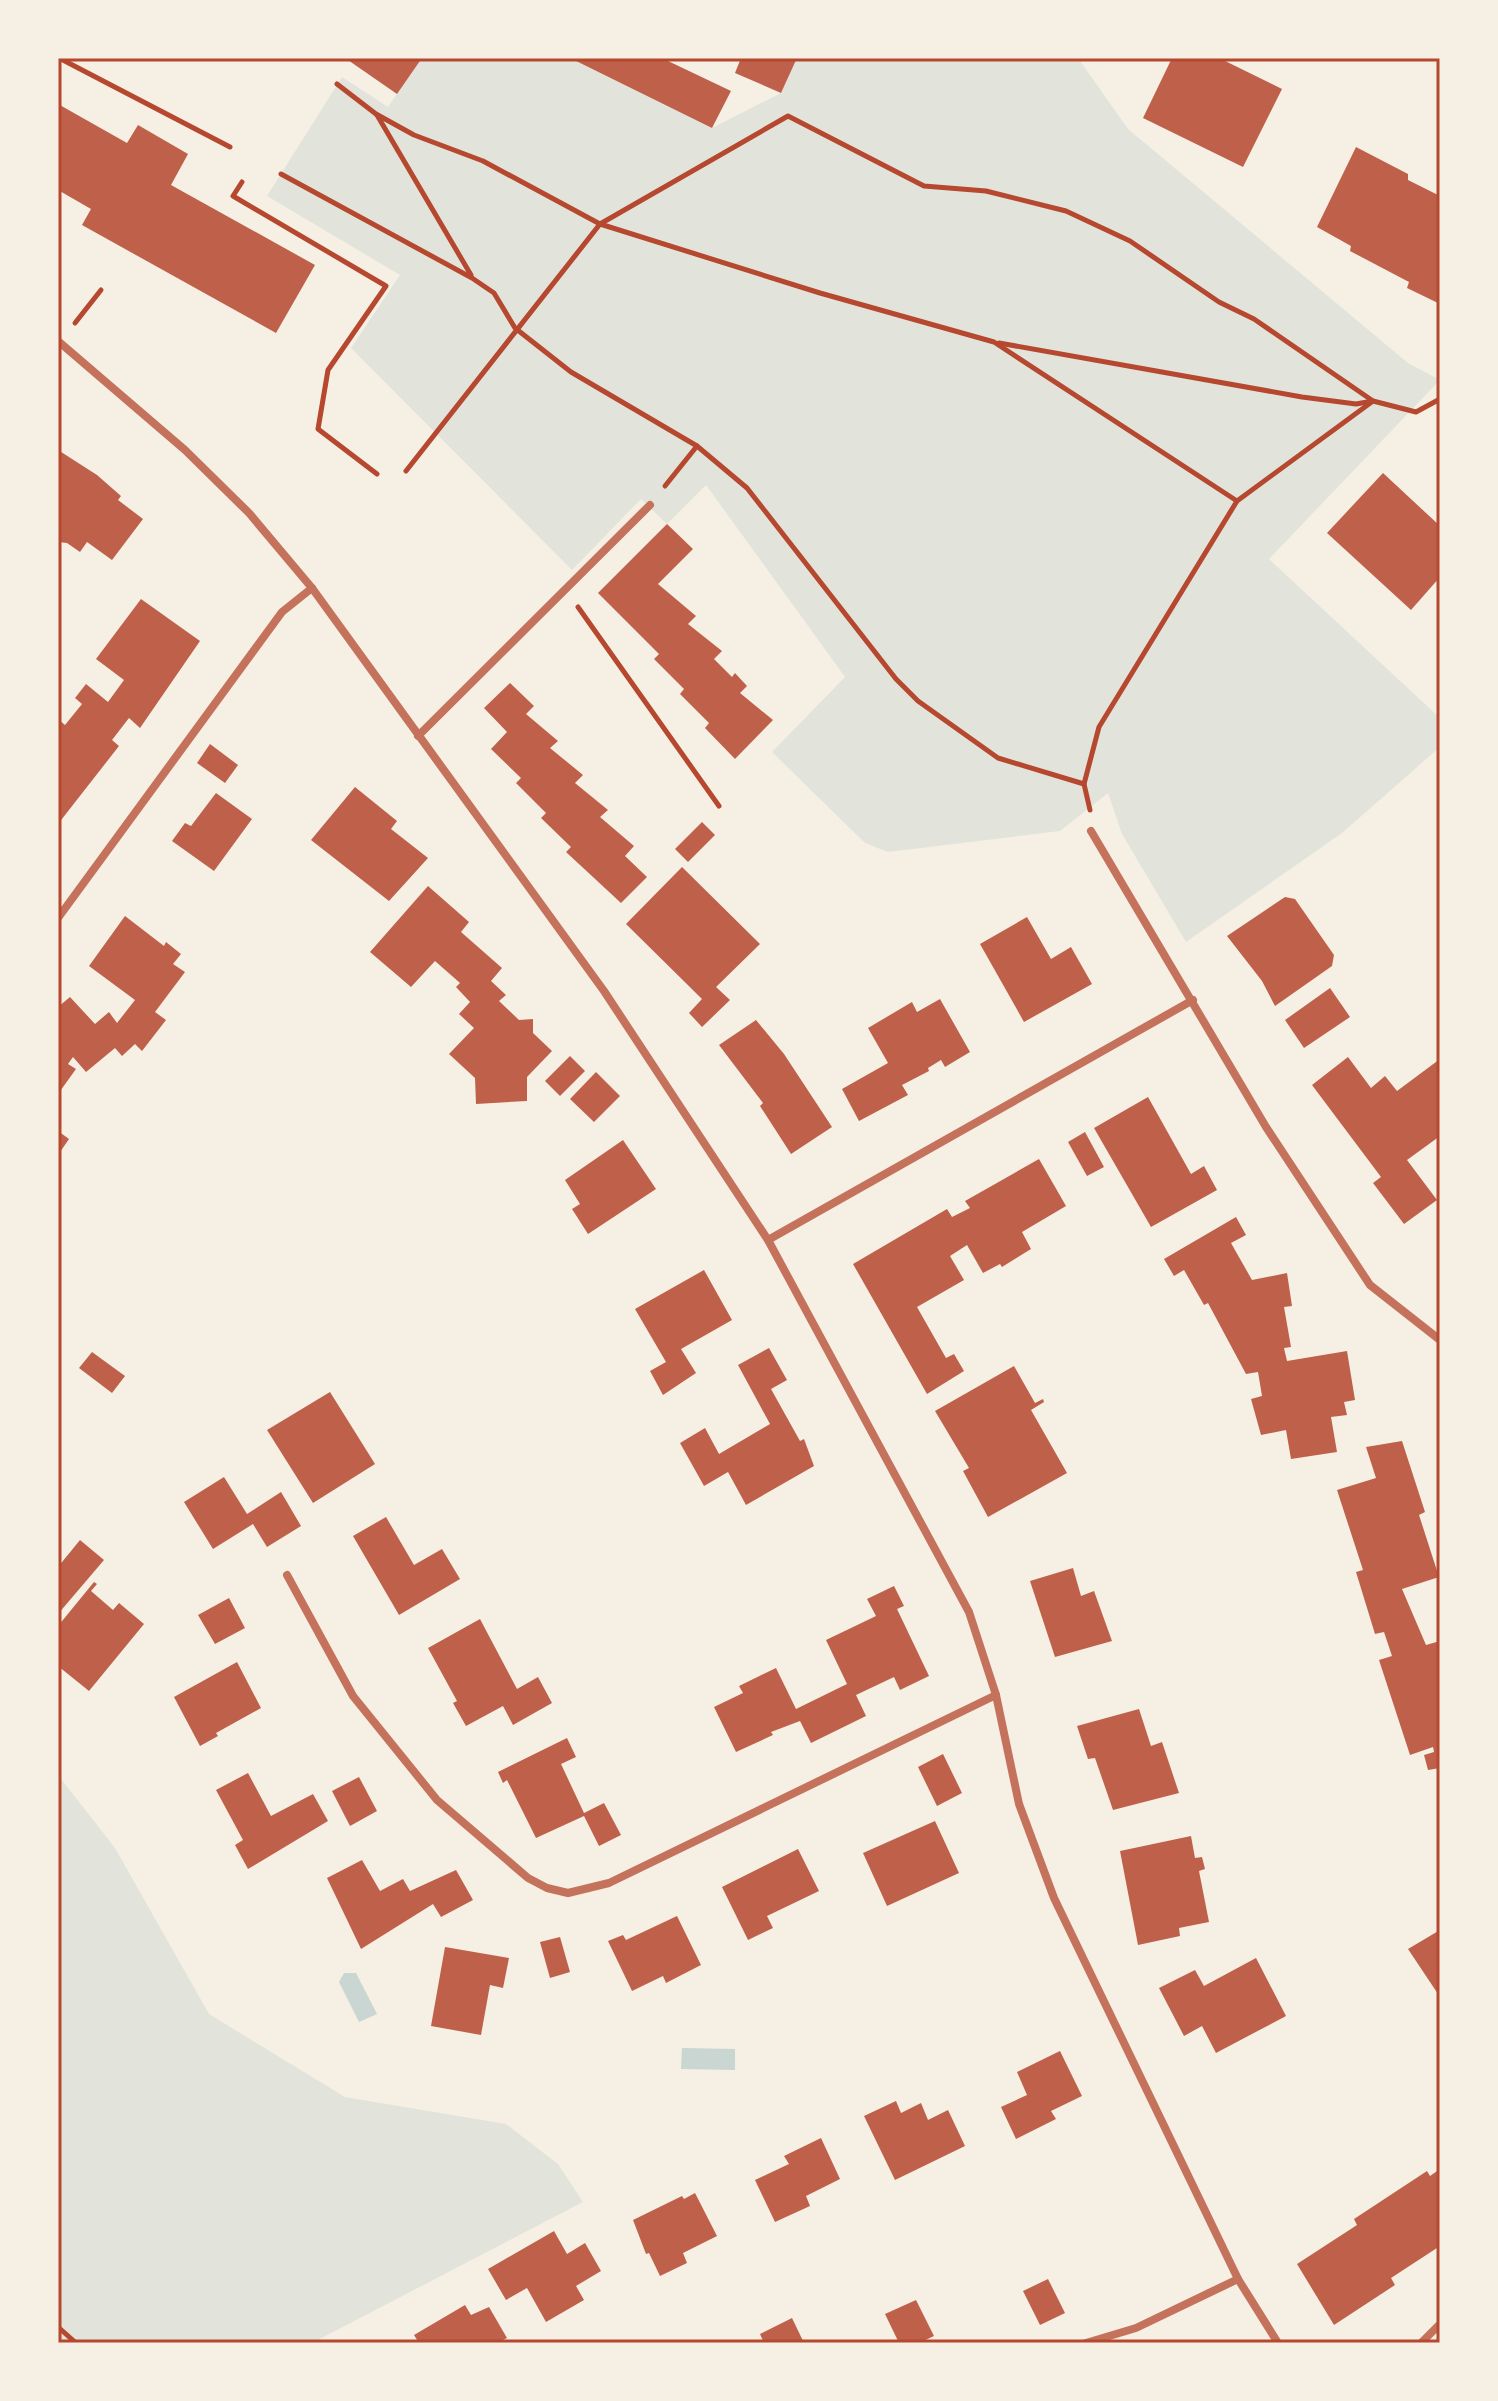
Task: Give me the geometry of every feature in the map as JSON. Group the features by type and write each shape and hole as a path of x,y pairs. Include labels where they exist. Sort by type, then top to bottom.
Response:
{"street":[{"path":"59,342 185,450 249,513 312,588 604,991 768,1240 969,1612 996,1695 1019,1804 1054,1898 1238,2279 1278,2343"},
{"path":"418,736 650,505"},
{"path":"58,918 282,612 312,588"},
{"path":"1091,831 1266,1127 1370,1285 1440,1340"},
{"path":"768,1240 1193,1000"},
{"path":"287,1575 353,1696 437,1800 528,1878 568,1893 609,1883 996,1695"},
{"path":"1086,2343 1136,2328 1238,2279"},
{"path":"1421,2343 1440,2324"}],"path":[{"path":"59,58 230,147"},
{"path":"337,84 376,114 414,135 483,161 600,224 820,293 994,342 1302,397 1356,404 1373,401"},
{"path":"376,114 472,278"},
{"path":"406,471 515,328 600,224 788,116 924,186 986,191 1066,211 1130,241 1219,302 1254,319 1373,401 1416,412 1440,399"},
{"path":"281,174 472,278 494,293 515,328 571,372 697,446 747,488 896,679 918,701 998,758 1084,784"},
{"path":"242,182 233,196 386,286 328,370 318,429 377,474"},
{"path":"59,342 101,290"},
{"path":"994,342 1237,501"},
{"path":"1091,831 1089,796 1084,784 1099,727 1237,501 1373,401"},
{"path":"650,505 697,446"},
{"path":"564,591 589,620 719,806"},
{"path":"58,2327 76,2343"}],"shaded area":[{"path":"422,58 570,58 712,128 781,93 797,58 1078,58 1128,129 1408,363 1440,380 1269,559 1440,718 1440,747 1342,833 1186,942 1122,834 1108,793 1060,831 888,852 865,843 772,752 845,677 706,485 667,524 641,499 572,570 351,348 400,275 267,196 342,77 388,107"},
{"path":"58,1775 115,1848 209,2014 345,2097 506,2124 558,2164 583,2202 312,2343 58,2343"},
{"path":"344,1973 356,1973 377,2014 359,2022 339,1982"},
{"path":"682,2048 735,2049 735,2070 681,2069"}],"building":[{"path":"345,58 422,58 397,94"},
{"path":"570,58 670,58 668,61 731,91 712,128"},
{"path":"741,58 797,58 781,93 735,73"},
{"path":"1172,58 1219,58 1282,89 1243,167 1143,118"},
{"path":"58,104 127,143 138,125 188,154 171,185 315,265 276,333 82,225 91,209 58,190"},
{"path":"1356,147 1408,174 1408,180 1440,196 1440,304 1407,288 1409,282 1350,251 1351,246 1317,227"},
{"path":"58,450 97,475 121,496 118,500 143,519 112,560 87,542 80,552 67,543 58,542"},
{"path":"1383,473 1440,526 1440,577 1411,610 1327,533"},
{"path":"667,524 693,549 658,584 696,616 688,624 722,651 714,659 732,677 735,673 747,686 740,693 773,720 735,759 705,728 709,723 680,694 684,689 654,659 659,654 598,593"},
{"path":"141,599 200,641 140,728 129,718 112,740 119,746 58,824 58,719 65,725 82,704 75,698 86,684 108,702 124,680 96,659"},
{"path":"510,683 534,706 526,714 558,741 550,748 583,775 575,783 608,810 600,817 634,846 625,856 647,877 621,903 566,852 571,847 541,818 546,813 516,783 521,778 491,749 507,732 484,708"},
{"path":"210,744 238,765 225,783 197,763"},
{"path":"355,787 397,821 391,829 428,858 389,901 311,840"},
{"path":"216,793 252,819 214,871 172,841 185,823 191,826"},
{"path":"702,822 715,835 688,862 675,849"},
{"path":"682,867 760,944 716,987 730,1000 702,1027 689,1013 702,999 626,924"},
{"path":"428,886 469,922 461,932 502,968 491,981 506,995 499,1001 519,1020 533,1019 533,1033 552,1051 527,1077 527,1101 476,1104 475,1078 449,1054 474,1028 459,1014 470,1002 456,987 460,983 435,961 411,987 370,952"},
{"path":"1285,897 1295,899 1334,955 1332,966 1275,1006 1262,981 1227,936"},
{"path":"125,916 164,946 166,942 181,954 173,964 185,972 155,1012 166,1020 142,1051 135,1044 122,1056 115,1048 86,1072 73,1057 68,1064 76,1069 58,1094 58,1007 70,997 95,1024 109,1012 117,1023 135,1000 89,966"},
{"path":"1027,917 1051,959 1071,947 1092,984 1024,1022 980,944"},
{"path":"1330,988 1350,1017 1304,1048 1285,1020"},
{"path":"940,999 970,1052 945,1067 941,1060 928,1068 929,1071 902,1085 908,1095 859,1121 842,1089 888,1063 868,1028 912,1002 917,1012"},
{"path":"756,1020 784,1054 832,1127 791,1154 760,1106 763,1103 719,1045"},
{"path":"570,1056 585,1071 560,1096 545,1081"},
{"path":"1348,1057 1371,1088 1385,1076 1397,1091 1440,1059 1440,1136 1407,1160 1437,1200 1404,1224 1373,1183 1381,1177 1312,1085"},
{"path":"596,1072 620,1096 594,1122 570,1099"},
{"path":"1148,1097 1191,1174 1204,1166 1217,1190 1151,1227 1094,1128"},
{"path":"58,1131 69,1139 58,1155"},
{"path":"1085,1132 1104,1167 1087,1176 1068,1142"},
{"path":"623,1140 656,1189 588,1234 572,1209 580,1204 565,1180"},
{"path":"1039,1159 1066,1206 1022,1232 1031,1249 1002,1267 1000,1264 983,1273 967,1245 950,1256 964,1280 917,1307 946,1358 954,1354 964,1371 927,1394 853,1264 947,1209 952,1217 970,1208 965,1201"},
{"path":"1236,1217 1246,1235 1231,1243 1252,1280 1287,1273 1292,1306 1284,1307 1291,1347 1284,1348 1287,1361 1347,1351 1355,1400 1344,1402 1347,1415 1331,1417 1337,1452 1291,1459 1286,1430 1261,1435 1251,1399 1262,1396 1258,1372 1246,1374 1208,1303 1204,1305 1184,1270 1174,1276 1164,1259"},
{"path":"704,1270 732,1320 681,1349 696,1373 663,1395 650,1371 666,1362 635,1309"},
{"path":"769,1348 787,1380 771,1389 800,1441 804,1439 814,1466 746,1505 728,1472 704,1486 680,1443 705,1428 719,1454 770,1424 738,1365"},
{"path":"92,1352 125,1376 112,1393 79,1368"},
{"path":"1014,1366 1035,1403 1043,1399 1044,1402 1031,1410 1067,1473 988,1517 963,1471 969,1468 935,1411"},
{"path":"330,1392 375,1464 313,1503 267,1430"},
{"path":"1402,1441 1425,1512 1419,1515 1439,1577 1402,1589 1426,1645 1440,1641 1440,1768 1428,1770 1424,1755 1434,1752 1433,1747 1410,1755 1379,1660 1392,1656 1384,1632 1375,1634 1356,1572 1363,1570 1337,1490 1376,1478 1366,1447"},
{"path":"224,1477 247,1514 281,1492 301,1526 267,1547 253,1524 213,1549 184,1502"},
{"path":"386,1517 414,1565 442,1549 460,1579 399,1615 353,1536"},
{"path":"80,1540 104,1560 58,1614 58,1567"},
{"path":"1073,1568 1081,1596 1094,1591 1112,1641 1055,1657 1030,1581"},
{"path":"94,1582 97,1584 91,1591 113,1610 119,1603 144,1624 89,1691 58,1666 58,1626"},
{"path":"894,1586 904,1606 897,1609 929,1676 900,1690 894,1677 856,1695 866,1716 811,1743 800,1721 771,1732 773,1735 736,1752 714,1707 743,1693 739,1686 776,1668 796,1709 847,1684 826,1640 876,1616 867,1599"},
{"path":"229,1598 245,1628 215,1644 198,1615"},
{"path":"480,1619 517,1689 538,1677 552,1703 513,1725 503,1706 466,1726 453,1703 457,1701 428,1648"},
{"path":"237,1662 261,1708 216,1733 218,1736 200,1746 174,1697"},
{"path":"1139,1709 1151,1746 1162,1742 1179,1793 1113,1810 1095,1758 1088,1759 1077,1726"},
{"path":"567,1738 576,1757 561,1764 584,1813 604,1803 621,1835 599,1846 584,1816 536,1838 507,1780 503,1783 498,1772"},
{"path":"943,1754 962,1793 937,1806 918,1767"},
{"path":"248,1773 271,1816 313,1794 328,1821 248,1869 235,1845 243,1840 216,1790"},
{"path":"359,1777 377,1811 350,1826 332,1791"},
{"path":"935,1821 959,1873 887,1906 863,1853"},
{"path":"1191,1836 1195,1858 1202,1857 1205,1869 1199,1871 1209,1922 1179,1928 1180,1936 1138,1945 1120,1851"},
{"path":"798,1849 819,1891 767,1916 773,1928 748,1940 722,1887"},
{"path":"362,1860 380,1891 403,1879 410,1891 456,1870 473,1900 441,1917 433,1904 361,1949 327,1878"},
{"path":"677,1916 701,1965 666,1983 663,1976 632,1991 608,1941 623,1935 626,1940"},
{"path":"1440,1930 1440,1997 1408,1949"},
{"path":"560,1937 570,1972 550,1978 540,1942"},
{"path":"445,1947 509,1958 503,1988 490,1985 481,2035 431,2026"},
{"path":"1256,1958 1286,2016 1216,2053 1202,2026 1184,2036 1159,1988 1195,1970 1204,1986"},
{"path":"1060,2051 1082,2096 1051,2111 1056,2119 1016,2139 1001,2107 1027,2095 1017,2072"},
{"path":"896,2101 901,2113 921,2103 928,2120 948,2110 965,2146 895,2180 864,2116"},
{"path":"821,2138 840,2179 806,2196 810,2206 775,2222 755,2180 789,2164 784,2156"},
{"path":"1440,2169 1440,2246 1391,2278 1395,2285 1334,2325 1297,2264 1357,2225 1354,2219 1427,2171 1430,2176"},
{"path":"695,2193 717,2236 683,2253 687,2263 660,2276 649,2253 646,2254 633,2220 682,2196 684,2199"},
{"path":"554,2231 567,2254 585,2243 601,2271 576,2286 584,2300 546,2322 527,2288 506,2300 488,2269"},
{"path":"1048,2279 1065,2313 1040,2325 1023,2291"},
{"path":"916,2300 934,2336 919,2343 899,2343 885,2314"},
{"path":"465,2305 471,2315 489,2307 507,2338 497,2343 419,2343 414,2335"},
{"path":"792,2318 804,2343 764,2343 760,2334"}]}
